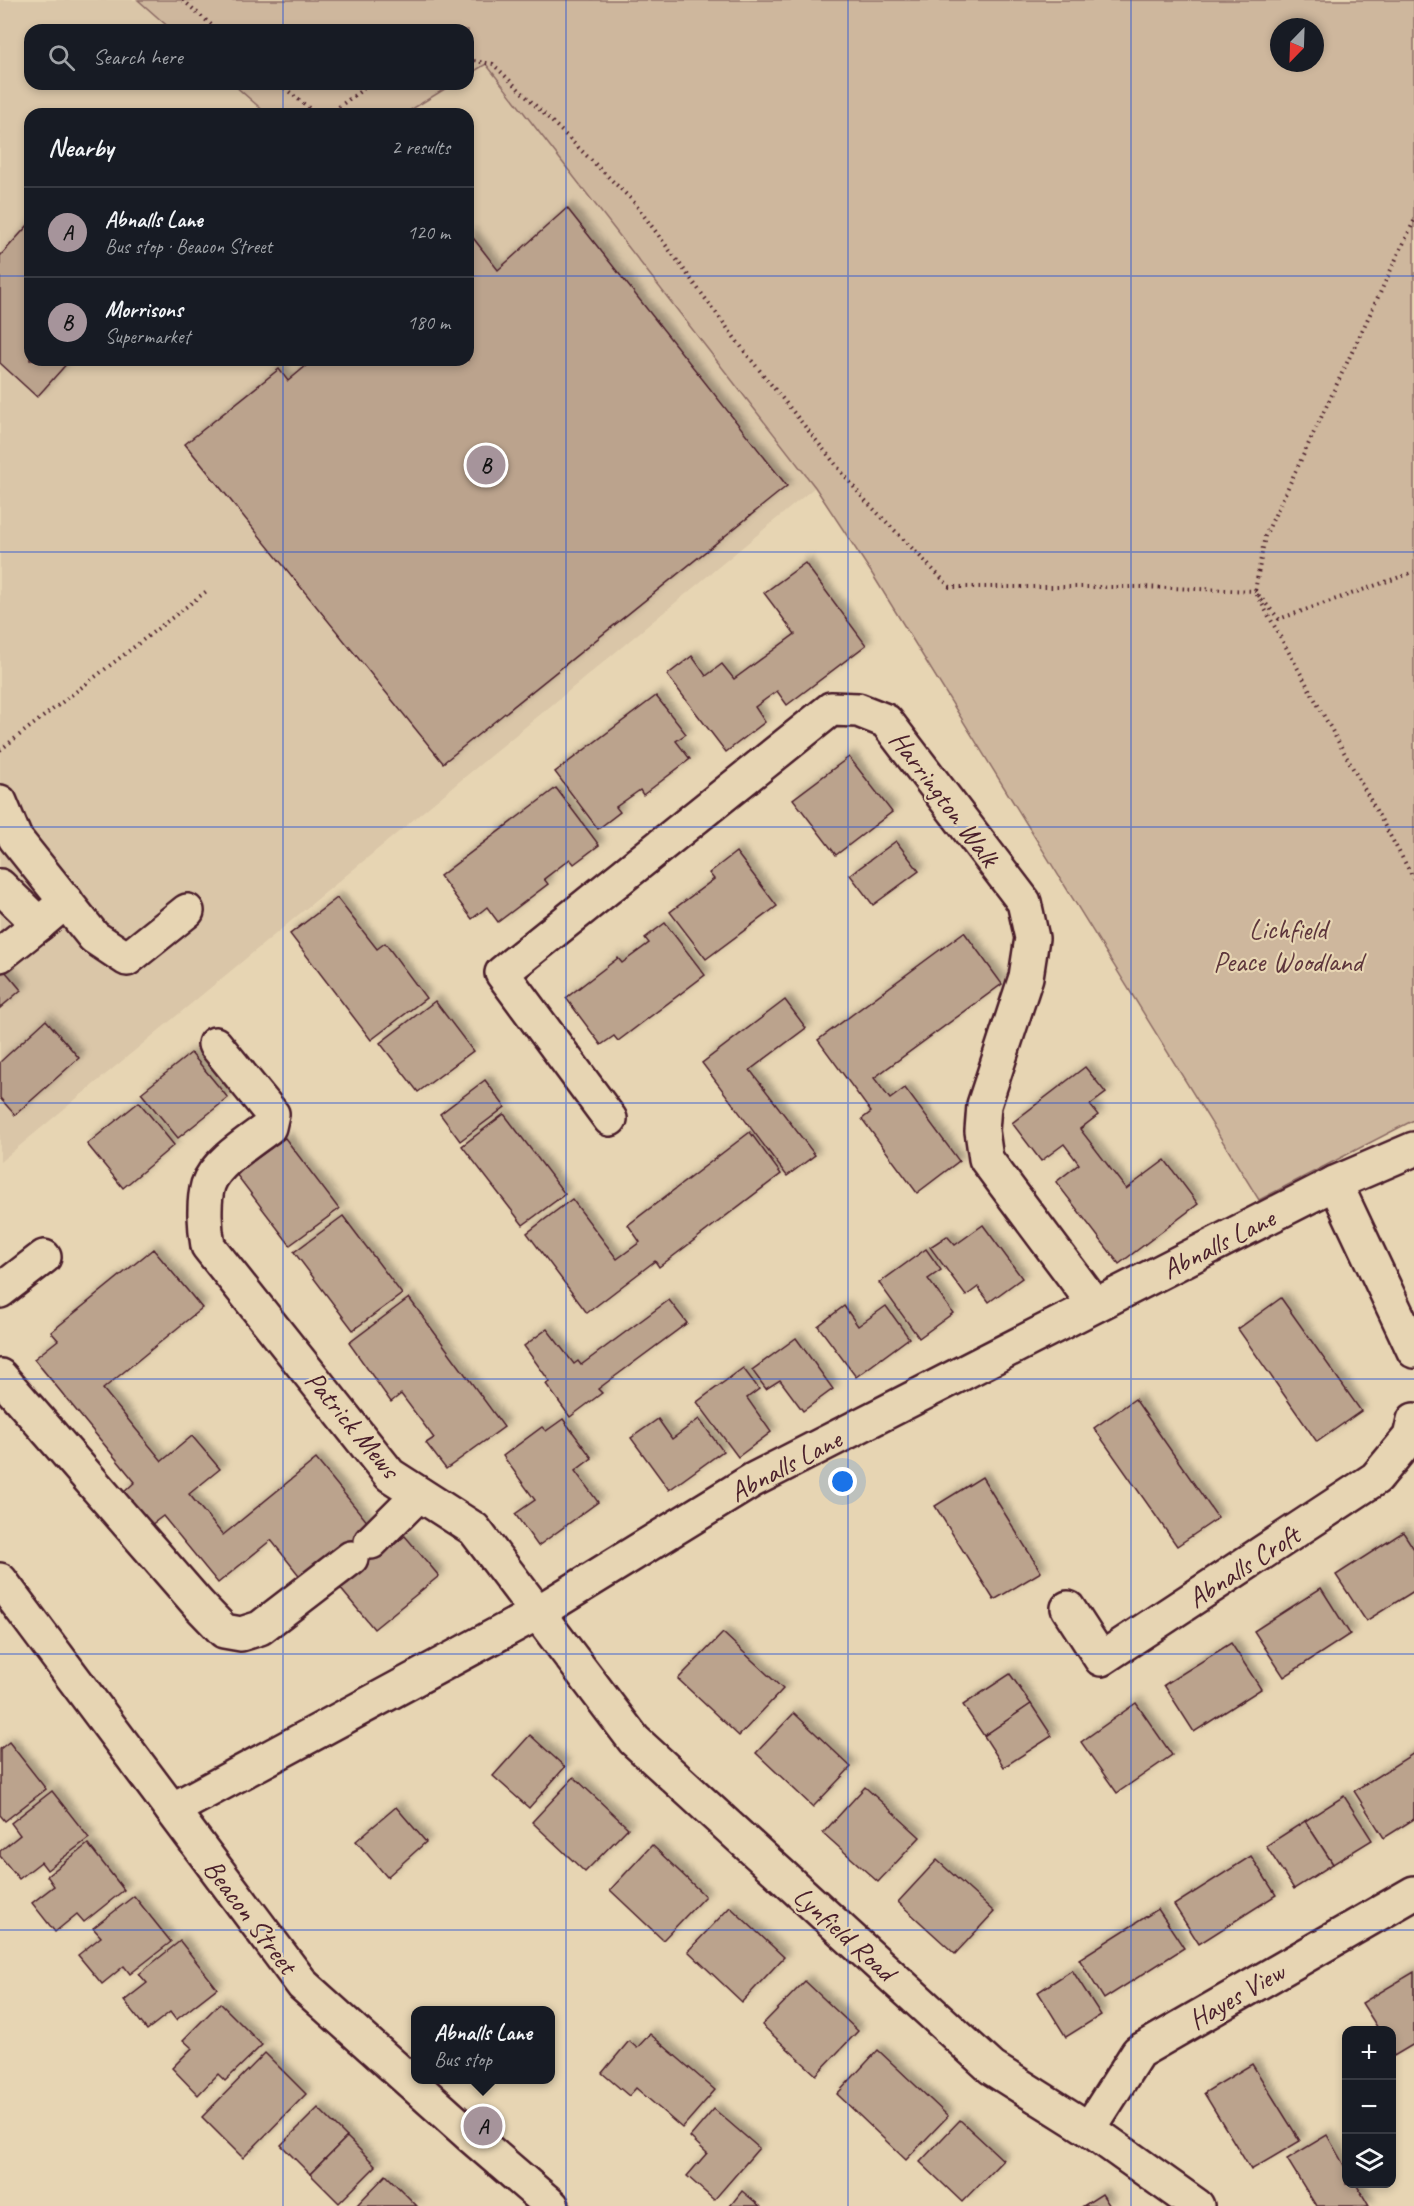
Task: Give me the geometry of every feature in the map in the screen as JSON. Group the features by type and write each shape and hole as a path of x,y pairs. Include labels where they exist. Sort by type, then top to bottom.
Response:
{"street":[{"name":"Harrington Walk","path":"610,1119 502,973 831,709 858,710 886,721 1024,902 1032,938 1026,977 984,1105 982,1131 986,1159 1095,1305"},
{"path":"0,802 15,838 94,937 127,959 187,911"},
{"path":"0,886 39,924"},
{"path":"0,955 66,901"},
{"name":"Patrick Mews","path":"215,1044 272,1114 269,1127 220,1166 208,1185 205,1225 208,1246 390,1475 474,1529 537,1613"},
{"name":"Abnalls Lane","path":"172,1810 537,1613 753,1480 1335,1183 1414,1149"},
{"path":"1335,1183 1414,1351"},
{"path":"0,1291 44,1257"},
{"path":"0,1376 198,1605 224,1631 240,1634 260,1628 361,1550 419,1494"},
{"name":"Abnalls Croft","path":"1068,1608 1101,1659 1376,1478 1410,1437 1414,1420"},
{"name":"Beacon Street","path":"0,1581 303,1985 411,2082"},
{"name":"Lynfield Road","path":"537,1613 634,1740 992,2068 1089,2129 1197,2206"},
{"name":"Hayes View","path":"1089,2129 1137,2052 1414,1893"},
{"name":"Beacon Street","path":"413,2084 552,2206"}],"path":[{"path":"183,0 210,24"},
{"path":"474,61 493,64 633,201 748,356 862,497 950,587 1141,587 1255,591 1279,619 1414,572"},
{"path":"287,90 309,108"},
{"path":"337,108 362,90"},
{"path":"1414,221 1265,536 1255,591 1414,879"},
{"path":"0,750 208,590"}],"shaded area":[{"path":"0,0 161,0 191,24 24,24 24,90 274,90 297,108 24,108 24,366 474,366 474,108 388,108 404,90 474,90 474,29 494,25 815,487 0,1162"}],"green space":[{"name":"Lichfield Peace Woodland","path":"138,0 1414,0 1414,1120 1259,1200 871,572 815,487 486,64 474,71 474,24 165,24"},
{"path":"240,90 443,90 414,108 260,108"}],"building":[{"path":"567,208 787,486 443,763 185,444 279,369 288,381 306,366 474,366 474,239 498,270"},
{"path":"24,230 24,366 65,366 37,397 0,363 0,256"},
{"path":"805,563 866,645 787,705 777,691 755,707 765,722 726,752 667,675 692,656 706,676 722,664 734,679 795,634 764,593"},
{"path":"656,696 686,734 676,741 690,759 643,795 640,790 616,807 620,812 598,829 555,772"},
{"path":"849,757 892,812 836,855 793,799"},
{"path":"556,788 599,845 574,864 570,859 544,879 548,884 498,922 487,907 472,919 440,876"},
{"path":"896,841 919,871 873,905 850,875"},
{"path":"736,852 777,906 706,959 670,912 714,879 709,873"},
{"path":"337,898 377,949 385,943 426,998 371,1040 290,934"},
{"path":"665,923 705,975 618,1041 614,1036 601,1045 566,998 618,958 622,963 649,943 645,938"},
{"path":"964,932 1002,984 874,1078 890,1099 905,1088 959,1161 917,1193 862,1119 871,1112 818,1040"},
{"path":"0,965 21,990 0,1008"},
{"path":"785,1000 806,1028 750,1070 815,1155 787,1176 702,1063"},
{"path":"435,1001 473,1051 418,1092 380,1043"},
{"path":"46,1020 79,1058 15,1115 0,1098 0,1062"},
{"path":"191,1053 228,1098 178,1138 141,1093"},
{"path":"1085,1067 1106,1093 1090,1105 1098,1115 1080,1129 1126,1189 1165,1160 1198,1204 1119,1264 1056,1182 1079,1164 1064,1144 1041,1161 1012,1123"},
{"path":"485,1080 505,1107 460,1141 440,1114"},
{"path":"139,1102 174,1145 123,1188 87,1144"},
{"path":"504,1114 565,1194 523,1225 462,1146"},
{"path":"750,1132 781,1174 659,1267 655,1261 587,1313 527,1233 572,1199 617,1259 640,1242 628,1225"},
{"path":"285,1138 339,1209 290,1245 236,1174"},
{"path":"343,1216 402,1294 353,1330 294,1252"},
{"path":"983,1225 1022,1278 989,1302 978,1287 966,1296 930,1247 947,1236 955,1245"},
{"path":"153,1249 202,1308 103,1389 162,1461 192,1436 220,1469 189,1494 223,1535 316,1459 369,1524 361,1530 381,1555 405,1536 439,1576 374,1629 340,1588 362,1571 342,1547 302,1579 271,1540 218,1583 163,1516 151,1525 123,1493 135,1482 34,1359 58,1340 51,1332"},
{"path":"926,1249 941,1270 928,1279 953,1313 919,1338 879,1283"},
{"path":"409,1298 504,1427 446,1469 426,1443 434,1438 401,1394 391,1402 349,1343"},
{"path":"1281,1298 1361,1411 1317,1442 1238,1329"},
{"path":"669,1300 687,1323 598,1389 602,1393 570,1417 546,1384 550,1382 524,1346 547,1329 574,1364 578,1361 581,1365"},
{"path":"844,1306 858,1326 886,1306 909,1338 856,1377 818,1326"},
{"path":"796,1338 833,1389 803,1411 780,1380 766,1389 752,1370"},
{"path":"743,1368 759,1389 747,1398 771,1432 738,1457 697,1402"},
{"path":"1135,1399 1218,1518 1177,1546 1094,1428"},
{"path":"563,1419 592,1458 575,1471 598,1502 538,1546 515,1514 535,1500 503,1456 542,1427 546,1431"},
{"path":"658,1419 672,1439 699,1419 723,1451 669,1490 631,1438"},
{"path":"982,1477 1041,1572 994,1600 935,1506"},
{"path":"1403,1532 1414,1549 1414,1591 1366,1621 1336,1575"},
{"path":"1321,1588 1350,1634 1284,1677 1254,1631"},
{"path":"723,1633 783,1689 739,1736 678,1679"},
{"path":"1231,1643 1261,1689 1194,1732 1164,1685"},
{"path":"1010,1674 1031,1704 984,1736 963,1705"},
{"path":"1136,1703 1172,1755 1117,1793 1081,1742"},
{"path":"1031,1704 1052,1736 1004,1767 984,1736"},
{"path":"794,1713 851,1767 813,1807 756,1753"},
{"path":"530,1735 565,1767 529,1808 493,1776"},
{"path":"9,1742 46,1789 5,1821 0,1815 0,1749"},
{"path":"1414,1753 1414,1819 1384,1838 1354,1791"},
{"path":"574,1777 628,1828 585,1872 532,1822"},
{"path":"865,1787 920,1837 878,1882 823,1833"},
{"path":"52,1791 89,1838 47,1870 41,1862 19,1879 0,1856 0,1851 20,1835 11,1823"},
{"path":"1344,1796 1372,1840 1333,1864 1305,1821"},
{"path":"396,1807 426,1842 387,1877 356,1841"},
{"path":"1305,1821 1333,1864 1294,1889 1266,1846"},
{"path":"88,1844 124,1890 84,1922 77,1914 55,1932 32,1903 54,1886 47,1876"},
{"path":"652,1845 705,1896 663,1940 610,1890"},
{"path":"1251,1856 1276,1895 1199,1944 1174,1905"},
{"path":"937,1860 994,1912 955,1954 898,1902"},
{"path":"134,1896 171,1942 130,1974 124,1966 102,1984 78,1955 101,1937 93,1928"},
{"path":"730,1907 784,1957 742,2002 688,1951"},
{"path":"1158,1909 1184,1948 1104,1999 1079,1959"},
{"path":"180,1941 217,1988 176,2020 170,2012 147,2030 124,2001 147,1983 139,1974"},
{"path":"1072,1970 1101,2015 1066,2037 1038,1992"},
{"path":"1414,1972 1414,2044 1396,2055 1396,2026 1376,2026 1362,2003"},
{"path":"805,1981 858,2031 816,2075 762,2025"},
{"path":"220,2003 262,2045 225,2081 218,2074 198,2095 172,2068 192,2048 183,2040"},
{"path":"650,2034 715,2090 682,2128 636,2088 629,2096 602,2073 629,2041 637,2048"},
{"path":"878,2050 948,2116 906,2160 837,2094"},
{"path":"265,2053 306,2094 243,2158 202,2117"},
{"path":"1252,2064 1300,2141 1251,2170 1204,2093"},
{"path":"318,2108 347,2137 310,2174 281,2145"},
{"path":"714,2109 759,2148 714,2200 687,2176 707,2153 690,2137"},
{"path":"960,2120 1003,2160 962,2202 920,2162"},
{"path":"1327,2135 1342,2162 1342,2188 1358,2188 1369,2206 1316,2206 1287,2159"},
{"path":"347,2137 376,2166 339,2203 310,2174"},
{"path":"386,2175 417,2206 356,2206"},
{"path":"742,2191 760,2206 730,2206"},
{"path":"1102,2194 1110,2206 1083,2206"}],"place":[{"name":"Morrisons","path":"486,465"},
{"name":"Abnalls Lane","path":"483,2126"}]}
